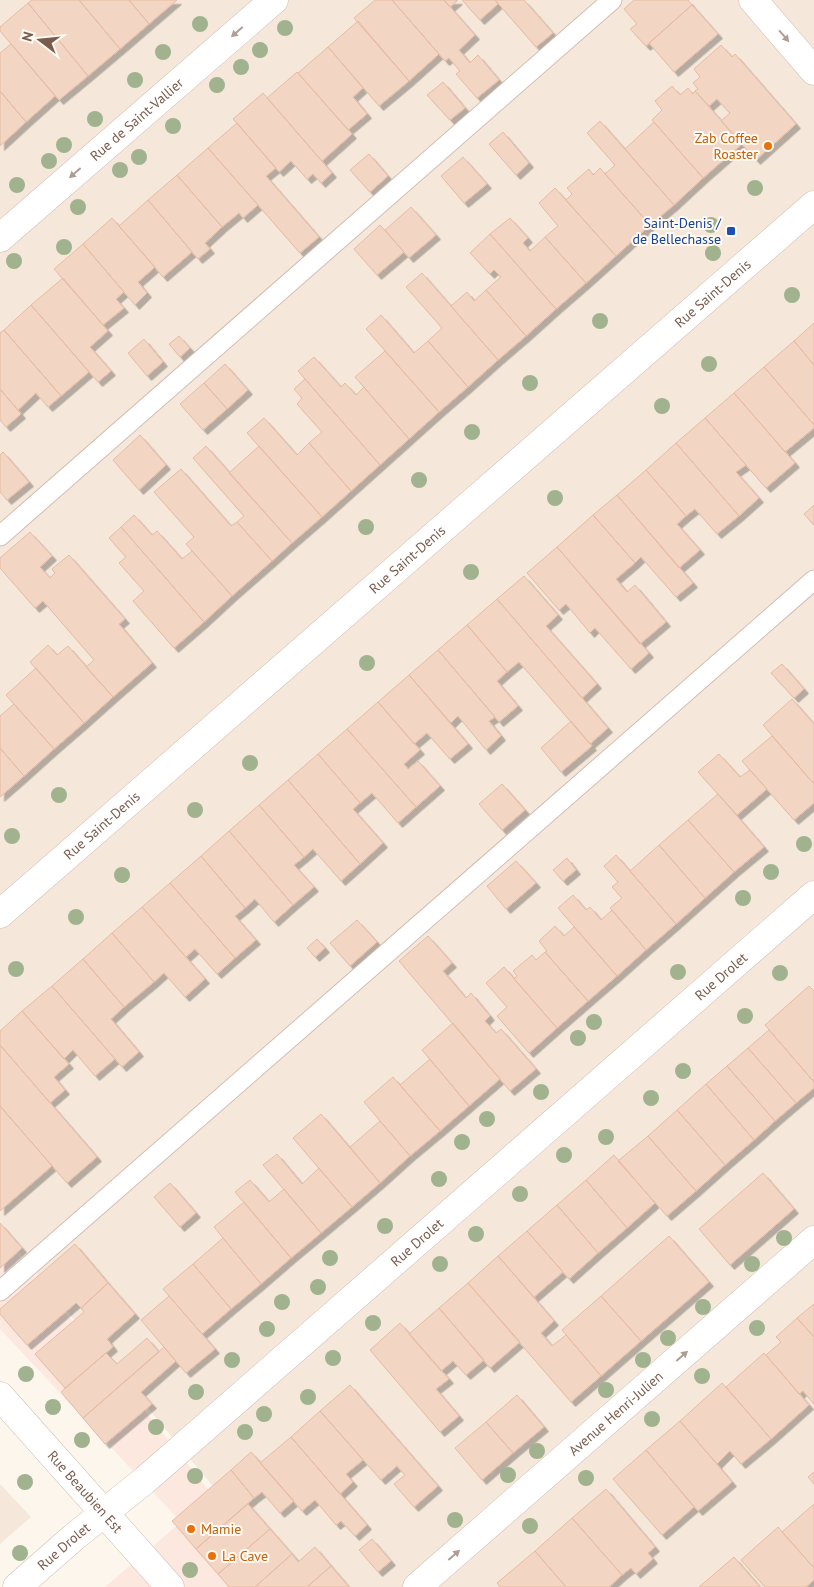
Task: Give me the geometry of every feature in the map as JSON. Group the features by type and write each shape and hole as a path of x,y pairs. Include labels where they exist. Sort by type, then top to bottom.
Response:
{"street":[{"name":"Rue de Saint-Vallier","path":"0,238 274,0"},
{"path":"753,0 814,71"},
{"name":"Rue Saint-Denis","path":"0,914 814,205"},
{"name":"Rue Drolet","path":"17,1587 152,1473 814,895"},
{"name":"Avenue Henri-Julien","path":"417,1587 814,1240"},
{"name":"Rue Beaubien Est","path":"0,1396 170,1587"}],"lane":[{"path":"0,536 612,0"},
{"path":"0,1291 814,580"}],"shaded area":[{"path":"0,0 814,0 814,1587 297,1587 0,1231"},
{"path":"0,1232 287,1587 105,1587 181,1522 0,1329"},
{"path":"0,1484 31,1517 0,1544"}],"building":[{"path":"32,0 79,0 120,49 88,76 28,3"},
{"path":"79,0 129,0 149,24 120,49"},
{"path":"129,0 177,0 149,24"},
{"path":"375,0 392,0 439,54 409,81 354,18"},
{"path":"392,0 444,0 475,35 459,50 470,63 478,55 499,80 477,98 456,74 460,71 449,58 445,61"},
{"path":"444,0 458,0 450,7"},
{"path":"462,0 495,0 498,4 480,20"},
{"path":"495,0 524,0 553,33 536,47"},
{"path":"634,0 688,0 692,5 646,46 630,29 637,24 624,9"},
{"path":"28,3 88,76 59,100 0,31 0,27"},
{"path":"692,5 718,34 674,72 649,43"},
{"path":"358,21 409,81 379,106 328,47"},
{"path":"11,44 55,96 26,122 0,91 0,53"},
{"path":"721,45 732,57 735,54 796,124 756,160 721,121 730,113 717,99 709,106 695,91 698,89 693,83 700,77 694,69"},
{"path":"328,47 363,88 353,97 367,114 348,130 298,73"},
{"path":"297,72 352,134 322,161 267,98"},
{"path":"443,82 465,108 450,120 427,95"},
{"path":"672,86 680,95 688,88 693,94 695,91 742,144 703,178 652,120 662,110 655,101"},
{"path":"0,91 26,122 0,146"},
{"path":"263,93 332,173 321,183 313,174 307,179 291,161 279,172 233,119"},
{"path":"600,121 674,205 650,225 605,174 615,165 587,133"},
{"path":"654,122 703,178 674,205 625,149"},
{"path":"237,123 276,168 266,176 319,237 300,253 208,148"},
{"path":"503,132 529,163 516,175 489,144"},
{"path":"208,148 258,205 243,218 239,213 222,227 177,175"},
{"path":"369,154 388,176 370,192 350,170"},
{"path":"463,157 487,184 464,203 441,176"},
{"path":"600,168 650,225 616,256 566,200 572,194 567,188 589,169 593,175"},
{"path":"177,175 222,227 205,243 210,249 198,259 148,200"},
{"path":"555,188 616,256 586,283 545,237 558,226 539,203"},
{"path":"148,200 192,252 163,277 119,226"},
{"path":"411,207 436,235 409,258 385,230"},
{"path":"112,218 155,267 138,282 147,293 135,305 83,244"},
{"path":"510,218 528,238 523,243 530,251 545,237 586,283 556,309 490,234"},
{"path":"380,225 404,252 377,275 354,249"},
{"path":"490,234 556,309 526,336 486,290 501,277 494,270 490,274 470,253"},
{"path":"83,244 124,292 116,299 124,308 103,325 54,269"},
{"path":"422,273 498,360 468,387 428,341 442,328 406,287"},
{"path":"63,278 108,331 90,347 111,371 98,382 31,305"},
{"path":"486,290 526,336 498,360 451,306 467,292 474,301"},
{"path":"31,305 89,372 61,396 4,330"},
{"path":"381,315 414,353 428,341 468,387 439,412 366,329"},
{"path":"814,323 814,365 794,341"},
{"path":"4,330 61,396 48,407 36,393 18,410 0,389 0,333"},
{"path":"179,336 190,348 180,357 169,344"},
{"path":"144,339 163,362 147,376 128,353"},
{"path":"794,341 814,365 814,425 764,367"},
{"path":"385,351 439,412 409,439 355,377"},
{"path":"314,357 341,387 345,383 356,395 364,387 409,439 380,465 298,371"},
{"path":"225,364 248,390 227,409 204,383"},
{"path":"764,367 814,425 814,428 785,452 734,393"},
{"path":"305,379 380,465 351,491 309,443 322,432 297,404 302,398 294,389"},
{"path":"204,383 227,409 203,430 180,404"},
{"path":"0,389 21,414 6,427 0,420"},
{"path":"734,393 795,463 766,488 705,418"},
{"path":"264,418 297,455 309,443 351,491 322,517 247,433"},
{"path":"705,418 746,465 736,472 759,498 739,516 676,443"},
{"path":"140,435 166,465 139,490 113,460"},
{"path":"676,443 739,516 717,534 695,509 686,516 646,470"},
{"path":"206,446 292,543 272,561 237,522 244,516 193,458"},
{"path":"259,446 322,517 292,543 229,473"},
{"path":"3,452 29,482 7,500 0,492 0,455"},
{"path":"181,469 231,526 237,522 272,561 232,596 186,544 194,537 154,492"},
{"path":"646,470 686,516 677,524 700,550 679,568 617,495"},
{"path":"617,495 693,583 676,597 641,557 635,563 593,515"},
{"path":"814,505 814,525 804,514"},
{"path":"134,515 152,535 157,531 182,559 192,551 232,596 204,622 121,527"},
{"path":"593,515 635,563 616,579 627,592 635,585 666,622 640,644 557,547"},
{"path":"121,527 204,622 174,648 133,601 144,591 119,563 126,557 109,538"},
{"path":"30,532 52,556 40,567 50,578 55,573 52,569 69,555 125,619 119,624 152,663 113,697 86,667 94,660 43,601 35,608 0,568 0,558"},
{"path":"557,547 649,653 631,669 595,628 590,633 566,604 559,610 527,573"},
{"path":"524,576 558,615 546,626 597,684 582,698 497,599"},
{"path":"497,599 608,728 590,744 519,662 507,672 467,625"},
{"path":"467,625 507,672 497,681 518,706 499,722 438,650"},
{"path":"48,645 57,655 68,646 113,697 84,723 30,662"},
{"path":"438,650 495,717 489,721 501,736 486,750 458,716 451,723 409,675"},
{"path":"782,664 804,689 794,698 771,673"},
{"path":"36,668 84,723 54,749 6,695"},
{"path":"409,675 468,744 450,759 427,733 414,744 378,702"},
{"path":"792,699 814,724 814,784 763,725"},
{"path":"378,702 420,750 404,764 408,769 418,761 440,786 416,807 347,729"},
{"path":"14,704 54,749 24,776 0,748 0,716"},
{"path":"571,721 592,746 561,772 541,748"},
{"path":"347,729 416,807 398,823 372,793 360,803 318,754"},
{"path":"772,736 814,784 814,803 794,820 742,761"},
{"path":"0,748 24,776 0,797"},
{"path":"318,754 360,803 353,809 383,843 360,864 288,780"},
{"path":"719,754 740,777 750,770 767,789 737,815 698,772"},
{"path":"288,780 360,864 341,881 313,849 304,857 259,805"},
{"path":"502,784 525,810 502,830 479,804"},
{"path":"718,794 764,847 734,872 688,820"},
{"path":"259,805 304,857 294,865 314,887 293,905 229,831"},
{"path":"688,820 734,872 705,898 659,845"},
{"path":"229,831 293,905 274,922 255,899 245,908 201,856"},
{"path":"659,845 705,898 676,924 630,871"},
{"path":"616,855 676,924 646,950 610,908 622,898 612,887 618,882 604,866"},
{"path":"201,856 245,908 235,916 256,940 235,958 170,883"},
{"path":"567,858 576,870 563,881 553,870"},
{"path":"516,861 536,883 506,909 487,886"},
{"path":"170,883 235,958 217,974 195,949 186,957 142,907"},
{"path":"573,895 586,910 590,907 601,920 612,910 646,950 617,976 558,908"},
{"path":"142,907 205,979 185,997 164,973 154,982 112,933"},
{"path":"357,920 377,942 350,966 330,943"},
{"path":"555,926 564,936 574,927 617,976 588,1001 545,952 547,951 539,941"},
{"path":"112,933 154,982 124,1007 83,959"},
{"path":"428,936 452,963 443,971 466,998 471,993 490,1016 485,1021 496,1033 501,1029 536,1069 510,1091 399,961"},
{"path":"317,939 325,948 315,957 307,948"},
{"path":"545,952 588,1001 557,1028 514,979 517,976 513,971 532,955 536,960"},
{"path":"83,959 124,1007 111,1019 139,1052 122,1067 52,986"},
{"path":"504,967 557,1028 529,1053 497,1016 507,1007 486,983"},
{"path":"52,986 115,1059 95,1076 73,1050 64,1059 22,1011"},
{"path":"809,986 814,991 814,1082 765,1025"},
{"path":"22,1011 69,1064 54,1077 65,1090 50,1103 0,1045 0,1031"},
{"path":"453,1023 500,1079 469,1106 422,1050"},
{"path":"769,1030 814,1082 814,1088 796,1103 748,1048"},
{"path":"0,1045 97,1157 67,1183 0,1106"},
{"path":"748,1048 796,1103 775,1121 727,1066"},
{"path":"430,1059 469,1106 440,1131 400,1085"},
{"path":"727,1066 775,1121 754,1140 706,1084"},
{"path":"393,1077 440,1131 410,1156 364,1102"},
{"path":"706,1084 754,1140 725,1165 677,1110"},
{"path":"0,1106 52,1166 0,1211"},
{"path":"677,1110 725,1165 696,1191 648,1136"},
{"path":"321,1114 380,1183 352,1207 293,1138"},
{"path":"380,1121 410,1156 380,1183 350,1147"},
{"path":"648,1136 696,1191 667,1216 618,1161"},
{"path":"277,1154 302,1184 319,1168 352,1207 321,1233 263,1165"},
{"path":"614,1155 655,1203 627,1228 586,1180"},
{"path":"763,1173 794,1209 730,1265 699,1229"},
{"path":"250,1180 269,1202 284,1189 321,1233 291,1258 235,1192"},
{"path":"586,1180 627,1228 598,1253 557,1205"},
{"path":"170,1183 196,1213 180,1227 154,1197"},
{"path":"244,1202 291,1258 261,1284 214,1227"},
{"path":"557,1205 598,1253 569,1279 527,1231"},
{"path":"0,1223 22,1248 0,1268"},
{"path":"527,1231 563,1272 534,1297 498,1256"},
{"path":"669,1236 709,1282 641,1341 601,1296"},
{"path":"223,1238 261,1284 231,1309 193,1264"},
{"path":"75,1244 108,1283 81,1308 76,1303 27,1345 0,1314 0,1309"},
{"path":"498,1256 554,1321 541,1333 552,1346 566,1335 601,1376 571,1402 468,1283"},
{"path":"193,1264 231,1309 202,1334 163,1289"},
{"path":"108,1283 135,1314 107,1339 113,1347 65,1388 35,1354 84,1312 81,1308"},
{"path":"468,1283 520,1342 490,1368 439,1308"},
{"path":"169,1296 215,1349 186,1373 141,1320"},
{"path":"601,1296 641,1341 601,1376 562,1330"},
{"path":"814,1304 814,1337 797,1318"},
{"path":"439,1308 484,1360 466,1375 453,1361 441,1371 409,1334"},
{"path":"797,1318 814,1337 814,1404 803,1391 799,1394 766,1355 781,1342 776,1337"},
{"path":"400,1323 449,1379 436,1389 459,1416 440,1432 370,1350"},
{"path":"147,1338 159,1352 83,1418 61,1392 106,1353 117,1364"},
{"path":"164,1347 176,1361 141,1392 152,1404 105,1444 83,1418"},
{"path":"764,1353 809,1405 771,1439 726,1387"},
{"path":"722,1383 771,1439 741,1464 730,1451 717,1464 680,1421"},
{"path":"350,1385 438,1486 414,1507 394,1484 405,1475 397,1466 381,1480 320,1411"},
{"path":"517,1395 544,1427 513,1453 486,1422"},
{"path":"320,1411 363,1460 346,1474 353,1482 340,1494 291,1437"},
{"path":"680,1421 732,1482 698,1511 646,1450"},
{"path":"486,1422 513,1453 482,1480 455,1448"},
{"path":"291,1437 367,1525 355,1536 341,1521 336,1525 315,1500 302,1511 260,1463"},
{"path":"646,1450 694,1507 662,1535 613,1479"},
{"path":"251,1452 294,1501 280,1513 262,1492 254,1498 231,1470"},
{"path":"231,1470 254,1498 196,1549 172,1521"},
{"path":"814,1472 814,1484 808,1477"},
{"path":"606,1489 655,1547 648,1553 653,1559 636,1574 631,1568 622,1575 572,1518"},
{"path":"248,1504 270,1529 218,1574 196,1549"},
{"path":"814,1504 814,1568 782,1532"},
{"path":"572,1518 622,1575 609,1587 566,1587 535,1551"},
{"path":"778,1527 814,1568 814,1580 806,1587 765,1587 741,1560"},
{"path":"270,1529 292,1554 255,1587 229,1587 218,1574"},
{"path":"372,1539 391,1561 378,1572 359,1550"},
{"path":"315,1547 331,1566 307,1587 255,1587 292,1554 298,1562"},
{"path":"535,1551 566,1587 500,1587 497,1583"},
{"path":"734,1557 760,1587 699,1587"},
{"path":"331,1566 349,1587 307,1587"}],"place":[{"name":"Zab Coffee Roaster","path":"768,146"},
{"name":"Saint-Denis / de Bellechasse","path":"731,231"},
{"name":"Mamie","path":"191,1529"},
{"name":"La Cave","path":"212,1556"}]}
